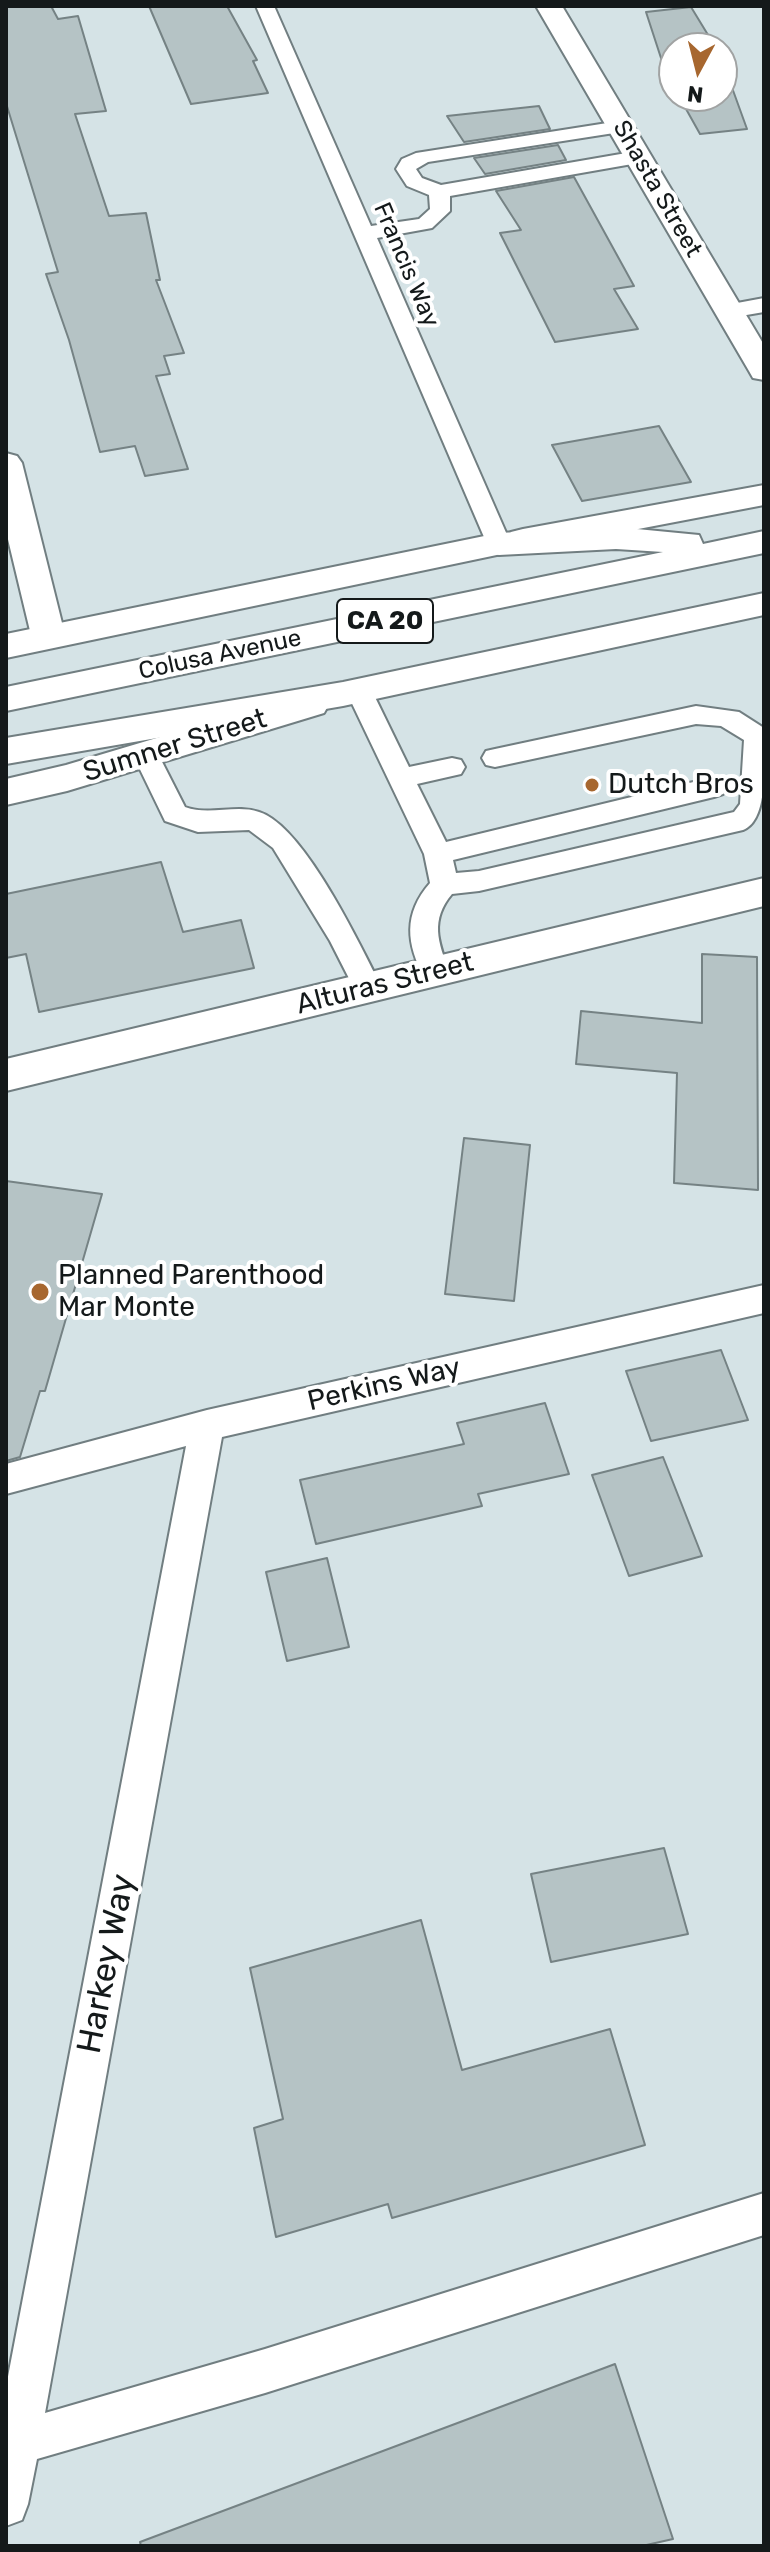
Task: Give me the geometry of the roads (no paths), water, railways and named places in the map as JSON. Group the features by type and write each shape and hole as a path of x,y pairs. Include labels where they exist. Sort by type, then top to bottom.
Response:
{"main road":[{"name":"Shasta Street","path":"549,6 764,371"},
{"path":"6,463 48,635"},
{"name":"Colusa Avenue","path":"6,646 499,544 764,495"},
{"path":"499,544 616,538 728,549"},
{"name":"Colusa Avenue","path":"6,699 764,542"},
{"name":"Colusa Avenue","path":"6,751 351,693 764,604"},
{"name":"Sumner Street","path":"6,792 67,778 351,693"},
{"name":"Alturas Street","path":"6,1075 764,892"}],"lane":[{"name":"Francis Way","path":"265,6 499,544"},
{"path":"620,127 423,157 409,163 406,169 414,182 439,192 638,157"},
{"path":"364,234 425,224 440,211 439,192"},
{"path":"729,311 764,305"},
{"path":"351,693 400,778 438,854 444,885"},
{"path":"435,971 421,935 425,905 444,885 479,881 743,820 753,806 757,737 739,720 714,714 696,715 495,758"},
{"path":"146,755 175,814 198,822 254,820 283,841 342,937 368,988"},
{"path":"400,778 452,767"},
{"path":"438,854 714,787"},
{"name":"Perkins Way","path":"6,1479 207,1425 764,1299"},
{"name":"Harkey Way","path":"6,2504 12,2445 207,1425"},
{"path":"12,2445 265,2371 764,2214"}],"place":[{"name":"Dutch Bros","path":"592,785"},
{"name":"Planned Parenthood Mar Monte","path":"40,1292"}]}
